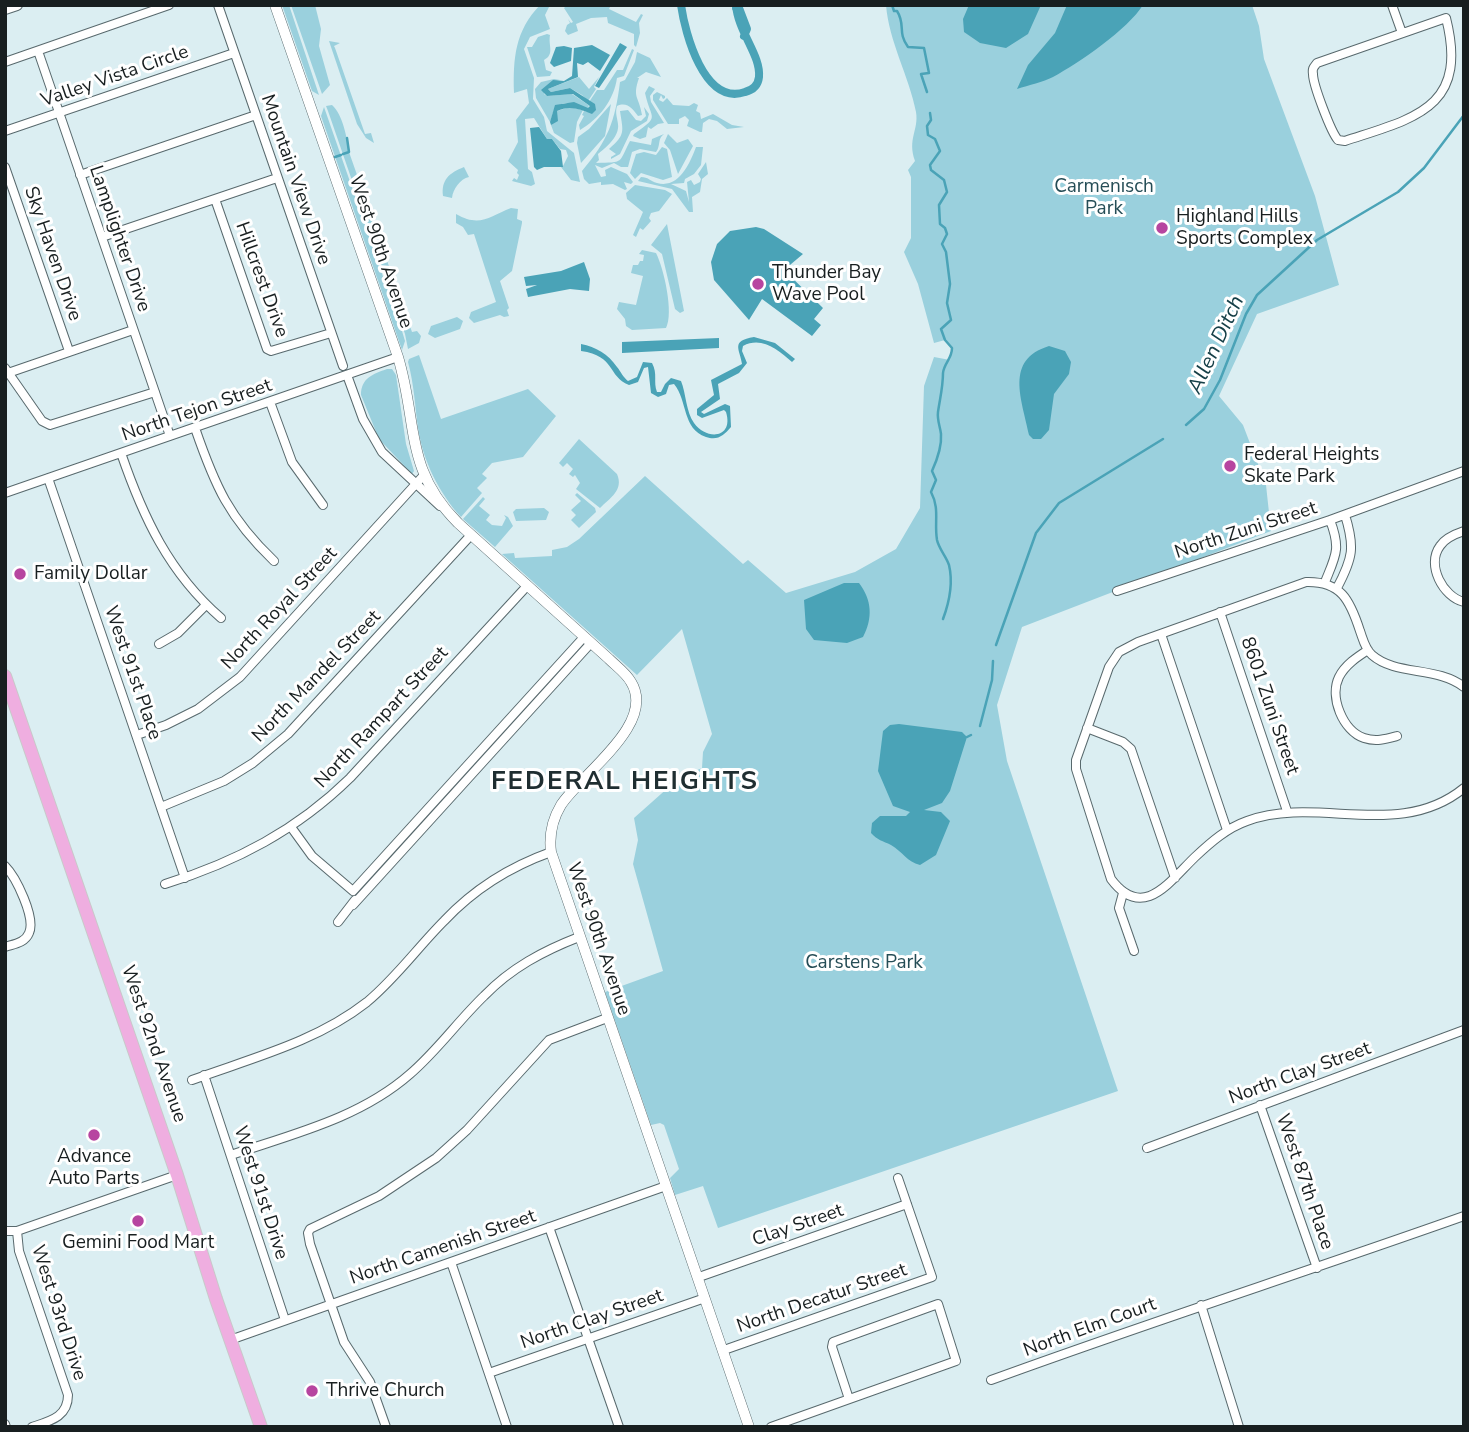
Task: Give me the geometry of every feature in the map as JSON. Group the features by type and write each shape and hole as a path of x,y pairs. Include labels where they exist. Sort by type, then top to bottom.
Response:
{"main road":[{"path":"5,9 17,5"},
{"name":"West 92nd Avenue","path":"5,676 261,1427"}],"street":[{"path":"5,62 169,5"},
{"name":"Mountain View Drive","path":"218,5 343,366"},
{"name":"West 90th Avenue","path":"275,5 405,380 413,440 424,475 445,510"},
{"path":"1392,5 1402,33"},
{"path":"1446,18 1454,47 1451,81 1439,99 1408,120 1345,141 1338,140 1332,132 1314,82 1313,68 1323,60 1402,33 1446,18"},
{"name":"Lamplighter Drive","path":"38,51 170,436"},
{"name":"Valley Vista Circle","path":"5,131 234,52"},
{"path":"80,175 256,115"},
{"name":"Sky Haven Drive","path":"5,167 69,351"},
{"path":"102,237 277,178"},
{"name":"Hillcrest Drive","path":"215,199 267,349 275,351 331,333"},
{"path":"134,330 7,370 42,421 50,425 155,392"},
{"name":"North Tejon Street","path":"5,493 398,358"},
{"name":"West 90th Avenue","path":"347,375 372,437 391,462 632,682 636,694 633,720 625,733 562,804 552,825 551,852 749,1427"},
{"path":"270,402 292,462 323,505"},
{"path":"195,428 212,476 225,502 247,534 274,561"},
{"path":"121,453 144,515 161,547 181,576 221,618"},
{"name":"North Zuni Street","path":"1117,591 1331,520 1464,471"},
{"name":"North Royal Street","path":"137,735 166,725 198,709 240,677 424,475"},
{"name":"West 91st Place","path":"48,478 185,878"},
{"path":"1337,588 1353,554 1345,514"},
{"path":"1325,582 1338,542 1331,520"},
{"path":"1464,531 1443,542 1436,553 1436,562 1445,590 1452,598 1464,602"},
{"name":"North Mandel Street","path":"161,807 224,781 253,763 288,734 471,535"},
{"path":"1464,687 1443,675 1385,662 1368,650 1349,604 1337,588 1325,582 1299,584 1130,646 1115,657 1105,675 1076,760 1077,778 1111,879 1123,893 1148,897 1165,889 1227,830 1265,815 1287,811 1394,816 1431,807 1464,788"},
{"name":"North Rampart Street","path":"165,884 241,856 291,827 323,804 527,586"},
{"path":"159,644 177,633 206,605"},
{"name":"8601 Zuni Street","path":"1220,612 1287,811"},
{"path":"1161,635 1227,830"},
{"path":"338,922 426,818 587,640"},
{"path":"1368,650 1348,665 1339,677 1336,693 1340,711 1346,723 1361,737 1380,740 1398,736"},
{"path":"1087,728 1123,742 1131,749 1175,878"},
{"path":"353,891 426,818"},
{"path":"291,827 312,856 353,891 356,898 353,905"},
{"path":"192,1080 290,1045 345,1018 388,982 443,921 473,893 511,869 551,852"},
{"path":"5,866 19,885 30,927 29,934 22,942 5,947"},
{"path":"1123,893 1119,908 1134,951"},
{"path":"230,1155 323,1124 370,1103 411,1074 484,995 508,974 546,950 579,937"},
{"path":"386,1427 370,1382 346,1348 308,1233 313,1226 379,1196 445,1150 467,1130 549,1040 607,1018"},
{"name":"North Clay Street","path":"1147,1148 1464,1030"},
{"name":"West 91st Drive","path":"204,1075 285,1320"},
{"name":"West 87th Place","path":"1260,1105 1317,1268"},
{"path":"5,1231 17,1231 177,1175"},
{"path":"898,1178 907,1204"},
{"name":"North Camenish Street","path":"230,1340 666,1186"},
{"name":"North Decatur Street","path":"723,1350 932,1277 907,1204"},
{"name":"Clay Street","path":"699,1278 907,1204"},
{"path":"1317,1268 1464,1216"},
{"path":"549,1227 618,1427"},
{"name":"West 93rd Drive","path":"17,1231 19,1251 68,1395 68,1405 62,1414 32,1427"},
{"path":"451,1262 507,1427"},
{"name":"North Elm Court","path":"991,1381 1317,1268"},
{"name":"North Clay Street","path":"489,1373 705,1298"},
{"path":"771,1427 956,1361 938,1304 834,1342 832,1347 849,1399"},
{"path":"1201,1306 1239,1427"}],"green space":[{"path":"282,5 289,5 319,95 312,91"},
{"path":"291,5 315,5 321,29 319,46 330,85 322,94"},
{"path":"540,5 550,5 545,15 550,29 530,37 524,49 534,78 533,99 544,117 547,131 574,153 580,182 571,180 561,167 568,156 566,150 560,149 552,139 547,139 534,118 525,119 528,169 532,172 535,184 531,186 512,181 514,178 517,180 519,175 518,170 508,161 518,142 516,120 529,103 527,89 514,93 515,57 525,25"},
{"path":"567,5 611,5 609,9 636,22 641,14 643,15 639,23 640,33 636,47 634,34 608,23 607,17 591,18 576,24 578,31 568,35 565,31 570,23 568,19 573,22 564,8"},
{"path":"886,5 1252,5 1259,26 1264,59 1315,196 1339,285 1257,314 1219,396 1243,425 1266,485 1271,531 1022,627 997,705 1007,761 1118,1091 718,1228 703,1186 675,1195 670,1178 679,1169 664,1125 651,1125 605,992 663,971 633,864 638,840 634,818 679,778 702,768 703,752 712,734 682,629 637,675 502,554 514,553 515,558 552,556 552,550 567,547 579,539 645,476 743,564 748,560 786,593 855,572 896,549 920,508 924,386 934,357 950,360 952,348 945,340 934,343 918,284 904,252 911,238 911,177 908,170 915,161 912,147 916,112 891,32"},
{"path":"550,35 550,52 544,60 546,70 552,72 550,76 537,77 527,47 532,47 538,37"},
{"path":"329,41 340,43 334,46 365,134 371,133 374,143 366,138 357,124"},
{"path":"632,49 634,50 624,76 617,78 609,101 599,115 580,130 579,125 584,116 582,115 584,111 588,112 589,102 597,90 604,90 617,70 623,70"},
{"path":"637,52 650,58 661,77 646,72 637,78 636,93 642,115 638,116 627,105 617,106 617,133 598,154 599,160 596,163 616,162 622,158 630,141 651,145 652,139 664,134 656,152 640,149 632,152 628,167 614,163 602,168 595,165 601,177 606,176 605,170 611,167 627,174 633,182 624,182 627,189 613,184 601,185 601,182 589,184 582,171 609,130 620,82 625,80 635,62"},
{"path":"579,77 589,89 599,77 594,87 596,89 588,101 570,88 551,92 548,89"},
{"path":"560,80 550,84 544,94 572,94 590,106 588,109 571,103 562,104 554,110 550,122 536,98 535,89 541,82"},
{"path":"649,86 655,89 650,96 651,102 664,123 651,129 648,127 646,137 640,139 633,136 634,134 648,124 652,117 645,93"},
{"path":"657,92 665,96 663,99 661,95 659,100 663,102 667,98 673,105 698,105 696,111 700,113 701,119 713,114 732,125 744,127 727,129 717,121 709,119 703,123 700,132 687,126 689,120 685,116 679,119 679,124 668,124 653,100 653,95"},
{"path":"611,104 605,136 581,163 578,137 589,129"},
{"path":"332,105 342,121 349,152 412,332 417,331 421,336 419,343 408,349 326,106"},
{"path":"324,107 402,331 405,341 402,350 321,116"},
{"path":"570,107 583,110 577,122 574,142 570,143 554,133 551,125 557,111"},
{"path":"644,107 649,114 647,121 631,131 620,154 611,159 616,154 609,149 622,132 620,111 628,110 636,120 641,121 646,116"},
{"path":"668,134 677,143 688,139 693,146 678,174 670,150 664,143"},
{"path":"662,147 667,149 672,177 663,180 641,173 635,179 630,173 636,154 644,152 656,155"},
{"path":"696,147 703,147 701,165 684,183 671,184 686,191 689,202 687,182 691,180 694,185 700,182 698,174 706,162 708,174 702,179 700,192 692,197 693,212 689,212 672,189 638,181 641,177 657,183 672,182 683,173"},
{"path":"464,167 469,177 457,185 452,198 443,196 443,186 447,178"},
{"path":"635,185 665,190 672,194 659,211 651,213 651,221 643,230 640,228 636,237 633,235 643,212 627,199 626,193"},
{"path":"511,208 518,209 517,219 522,223 512,271 500,281 509,316 500,315 474,323 469,318 471,312 496,302 474,234 468,235 463,227 456,223 456,214 478,220"},
{"path":"667,224 684,311 680,313 675,309 662,254 651,245"},
{"path":"642,250 656,253 662,269 669,312 666,328 632,330 626,326 625,319 617,309 619,302 636,305 643,276 631,273 633,265 643,261 644,255 639,254"},
{"path":"457,317 463,321 460,329 435,338 428,334 431,326"},
{"path":"419,355 441,419 528,389 556,416 523,457 492,463 482,474 487,478 477,488 482,493 461,517 433,476 420,440 408,362"},
{"path":"392,369 396,375 406,444 414,471 412,474 379,439 361,395 366,381"},
{"path":"579,439 617,474 619,480 612,497 600,508 576,489 580,483 575,475 573,477 569,474 573,469 567,463 563,467 559,463"},
{"path":"577,493 595,508 596,512 579,528 571,520 576,515 571,510 581,501 575,495"},
{"path":"483,497 485,499 479,506 490,515 486,520 492,525 502,526 506,518 504,515 513,526 495,547 463,519"},
{"path":"544,508 549,512 546,520 516,521 513,512 516,509"}],"shaded area":[{"path":"969,5 1041,5 1028,34 1006,48 980,43 964,32 963,19"},
{"path":"1067,5 1143,5 1115,35 1076,63 1049,79 1017,89 1028,65 1055,33"},
{"path":"620,43 627,47 599,88 595,86"},
{"path":"592,45 610,55 600,71 588,62 583,65 577,63 578,77 548,89 551,92 570,88 595,104 596,110 592,114 574,108 561,109 557,111 558,121 551,125 555,105 574,102 588,108 590,106 573,94 547,96 541,90 553,80 564,81 572,76 574,48"},
{"path":"556,47 572,48 571,61 554,67 550,63"},
{"path":"539,127 547,139 552,139 561,151 563,167 544,167 537,170 534,167 530,128"},
{"name":"Thunder Bay Wave Pool","path":"756,227 764,229 803,254 784,270 823,308 814,319 821,325 812,336 762,299 749,320 714,280 711,262 717,244 730,231"},
{"path":"584,262 590,279 589,291 570,289 528,297 526,289 537,285 526,286 524,277 561,271"},
{"path":"754,337 775,343 795,359 792,362 763,344 750,343 743,346 742,351 747,363 739,373 718,384 720,399 701,412 704,414 725,404 730,406 731,427 717,438 706,437 693,428 674,384 669,385 666,394 658,397 651,393 648,367 644,368 638,382 629,385 617,377 600,357 581,351 581,344 601,352 610,358 628,381 637,377 643,362 652,363 657,392 661,392 671,378 681,381 694,423 706,433 718,434 726,427 726,412 724,410 702,418 697,415 697,409 714,395 711,380 742,364 739,343"},
{"path":"719,338 719,348 622,353 622,342"},
{"path":"1049,346 1065,351 1071,362 1069,374 1054,394 1049,430 1041,439 1033,439 1029,435 1020,395 1021,371 1035,352"},
{"path":"844,583 859,583 867,596 870,616 863,637 847,643 814,640 806,629 804,600"},
{"path":"890,725 962,732 967,737 950,791 942,803 924,810 941,812 950,821 936,855 920,865 871,833 872,823 880,816 906,816 910,812 893,806 878,771 883,731"}],"waterway":[{"path":"681,5 692,49 699,64 718,88 731,93 750,90 759,77 757,60 741,25 736,5"},
{"path":"892,5 900,16 903,37 908,47 924,48 929,73 921,74 927,92"},
{"path":"736,8 739,8 747,29 744,36"},
{"path":"930,113 928,135 935,139 940,151 930,165 931,170 944,180 947,192 939,205 940,224 947,234 942,244 946,252 950,284 947,303 951,320 941,329 952,348 943,373 938,415 941,444 932,471 936,480 931,492 936,510 937,540 948,562 951,578 943,619"},
{"name":"Allen Ditch","path":"1186,425 1204,409 1220,380 1246,314 1257,295 1317,240 1398,192 1424,168 1464,115"},
{"path":"343,154 349,152 347,138"},
{"path":"335,157 341,155"},
{"name":"Allen Ditch","path":"996,645 1036,533 1059,503 1163,439"},
{"name":"Allen Ditch","path":"980,726 992,680 993,661"},
{"name":"Allen Ditch","path":"967,737 971,735"}],"place":[{"name":"Highland Hills Sports Complex","path":"1162,228"},
{"name":"Thunder Bay Wave Pool","path":"758,284"},
{"name":"Federal Heights Skate Park","path":"1230,466"},
{"name":"Family Dollar","path":"20,574"},
{"name":"Advance Auto Parts","path":"94,1135"},
{"name":"Gemini Food Mart","path":"138,1221"},
{"name":"Thrive Church","path":"312,1391"}],"district":[{"name":"FEDERAL HEIGHTS","path":"625,783"}],"park label":[{"name":"Carmenisch Park","path":"1104,198"},
{"name":"Carstens Park","path":"864,963"}]}
